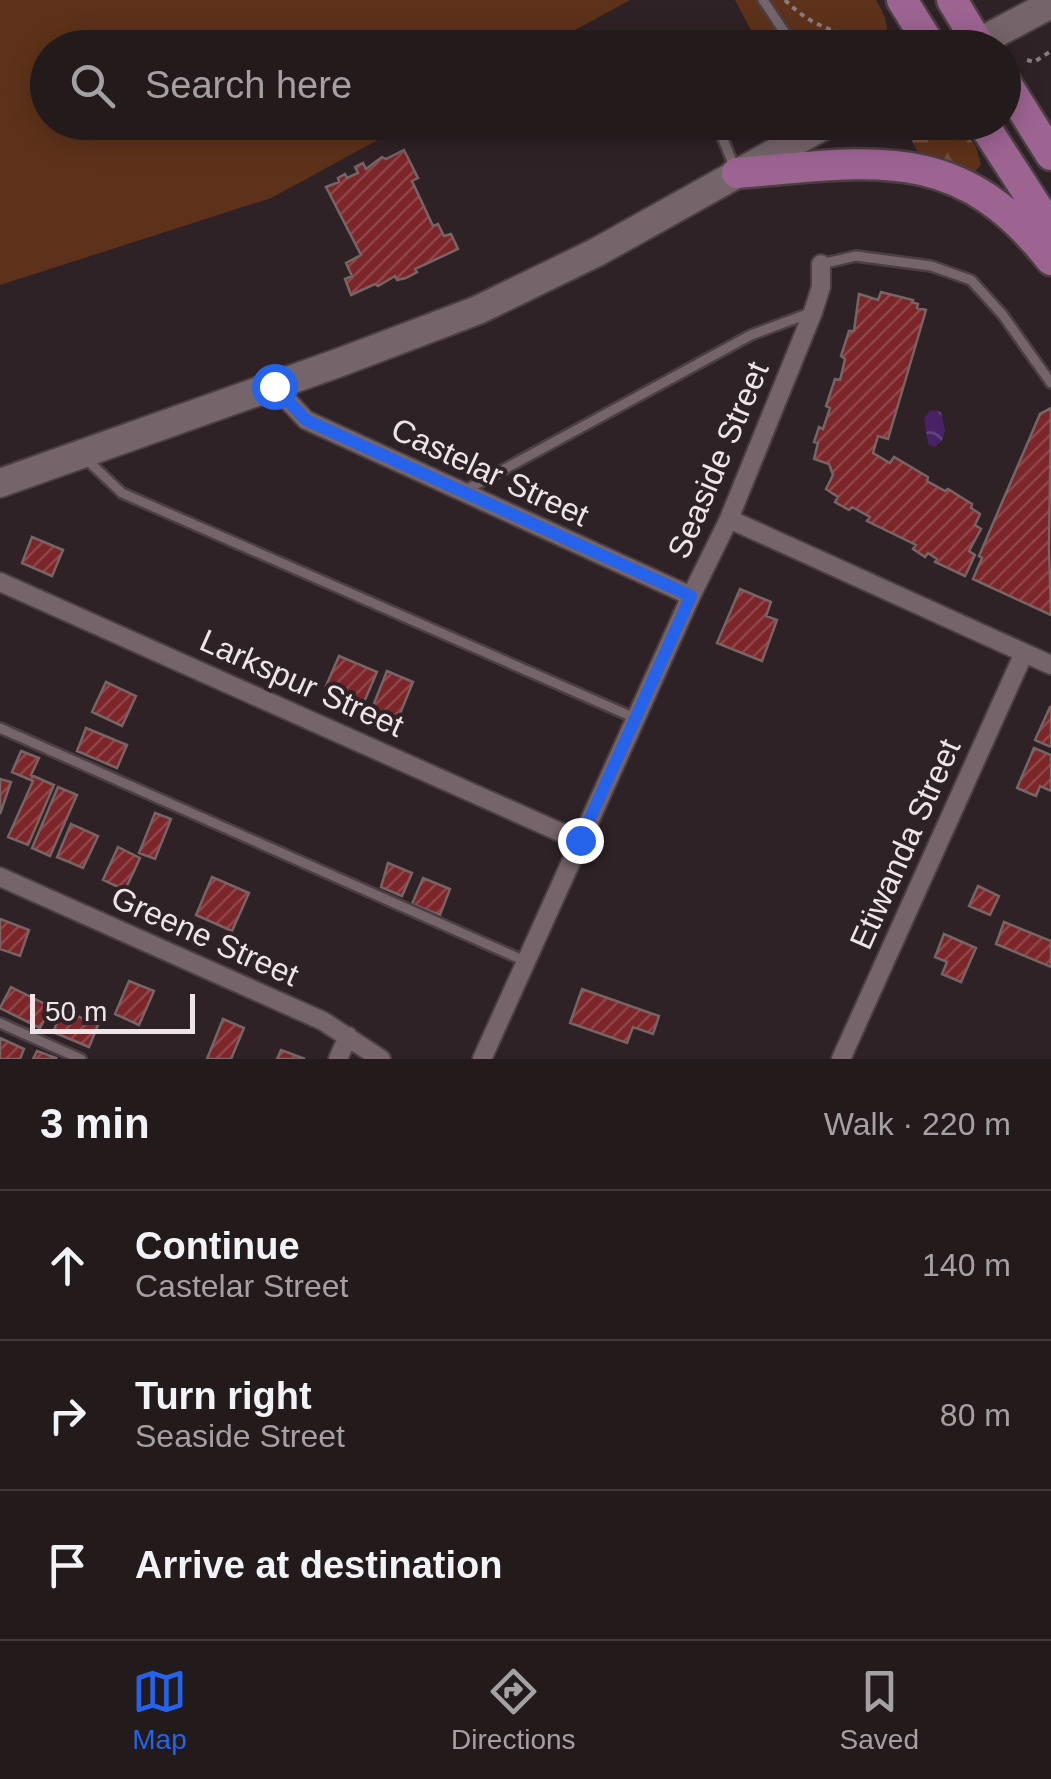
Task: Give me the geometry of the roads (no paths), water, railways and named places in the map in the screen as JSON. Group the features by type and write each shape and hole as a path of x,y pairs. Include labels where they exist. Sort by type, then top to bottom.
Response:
{"main road":[{"path":"902,0 921,30"},
{"path":"952,0 968,30"},
{"path":"1005,30 1051,4"},
{"path":"1021,107 1051,155"},
{"path":"0,482 405,338 548,278 797,140"},
{"path":"994,140 1051,229"},
{"path":"737,173 882,164 942,175 1000,205 1051,260"}],"street":[{"name":"Seaside Street","path":"482,1059 729,519 813,312 821,287 821,264"},
{"name":"Castelar Street","path":"274,386 306,420 691,596"},
{"path":"729,519 1051,665"},
{"name":"Larkspur Street","path":"0,582 580,840"},
{"name":"Etiwanda Street","path":"841,1059 1024,653"},
{"name":"Greene Street","path":"0,876 323,1021 380,1059"},
{"path":"338,1059 348,1036"}],"lane":[{"path":"763,0 783,30"},
{"path":"723,140 737,173"},
{"path":"821,264 856,256 931,266 971,280 1002,314 1051,383"},
{"path":"462,492 751,334 813,312"},
{"path":"80,454 122,493 636,718"},
{"path":"0,728 525,961"},
{"path":"0,1023 81,1059"}],"water":[{"path":"931,410 941,412 945,430 942,441 934,447 928,444 924,418"}]}
